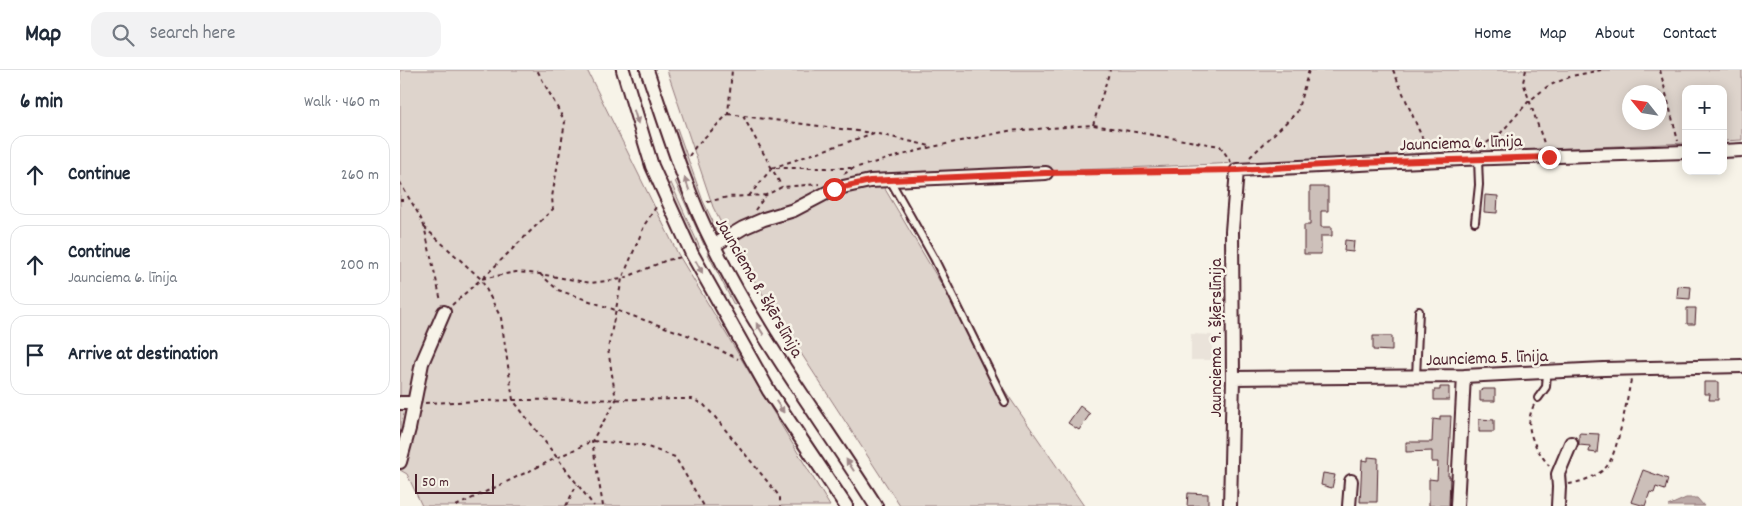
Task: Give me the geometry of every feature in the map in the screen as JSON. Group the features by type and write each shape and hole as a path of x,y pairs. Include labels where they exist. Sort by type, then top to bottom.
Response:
{"street":[{"path":"623,70 652,166 692,254 768,391 846,506"},
{"name":"Jaunciema 8. šķērslīnija","path":"647,70 694,205 713,246 758,326 876,506"},
{"path":"1727,151 1742,150"},
{"name":"Jaunciema 6. līnija","path":"1237,170 1431,160 1682,152"},
{"name":"Jaunciema 9. šķērslīnija","path":"1230,506 1233,378 1232,231 1237,170"},
{"path":"718,243 742,228 794,210 834,189 870,181 1046,173"},
{"path":"400,462 409,429 406,403 444,312"},
{"name":"Jaunciema 5. līnija","path":"1233,378 1464,376 1742,366"},
{"path":"1457,506 1464,376"},
{"path":"1558,506 1560,487 1558,474 1571,443"},
{"path":"1350,481 1350,506"}],"lane":[{"path":"1475,222 1479,185 1478,159"},
{"path":"890,180 934,258 1005,402"},
{"path":"1416,377 1419,310"},
{"path":"1538,398 1546,386 1547,372"}],"path":[{"path":"400,182 408,200 419,214 424,226 444,312 553,209 552,196 564,122 537,70"},
{"path":"689,156 696,146 728,114 732,70"},
{"path":"1092,125 1110,70"},
{"path":"1250,157 1297,112 1309,70"},
{"path":"1393,70 1431,160"},
{"path":"1526,70 1523,82 1528,102 1549,157"},
{"path":"1461,159 1499,134 1528,102 1548,86 1572,76 1601,70"},
{"path":"1660,70 1682,145"},
{"path":"728,114 874,134 932,147"},
{"path":"743,116 782,188"},
{"path":"772,168 854,168 932,147 1008,132 1092,125 1220,146 1237,170"},
{"path":"749,196 772,168 874,134"},
{"path":"840,177 854,168"},
{"path":"1046,173 1237,170"},
{"path":"707,202 728,197 766,195 782,188 824,183"},
{"path":"742,228 766,195"},
{"path":"400,200 408,200"},
{"path":"603,506 592,441 616,400 608,348 622,279 645,224 656,207"},
{"path":"424,226 481,279 502,318 513,400 594,506"},
{"path":"481,279 516,272 591,282 622,279 666,260 683,257"},
{"path":"540,274 558,290 693,337 754,366"},
{"path":"1560,487 1586,480 1607,466 1615,449 1634,369"},
{"path":"1538,398 1529,414 1528,427 1548,465 1558,474"},
{"path":"406,403 513,400 692,399 704,406 715,417 780,497 780,506"},
{"path":"456,506 592,441 642,445 675,457 704,506"},
{"path":"566,506 577,484"}],"shaded area":[{"path":"400,70 587,70 678,254 830,506 422,506 407,474 400,470"},
{"path":"667,70 1742,70 1742,140 1727,141 1727,85 1682,85 1682,143 879,179 1003,388 1084,506 900,506 736,253 713,207"},
{"path":"677,128 703,201 721,238 717,241 672,131"},
{"path":"678,180 707,244 704,245 675,181"},
{"path":"671,183 700,248 695,250 667,185"},
{"path":"710,251 738,303 734,305 707,252"},
{"path":"1191,334 1212,335 1212,360 1191,360"},
{"path":"1686,498 1697,498 1704,506 1668,506"}],"building":[{"path":"1310,187 1328,187 1328,211 1321,211 1321,227 1332,227 1332,236 1321,236 1321,254 1304,254 1304,225 1310,225"},
{"path":"1485,195 1498,196 1497,213 1484,212"},
{"path":"1345,240 1354,241 1353,252 1344,251"},
{"path":"1678,286 1691,287 1690,299 1677,298"},
{"path":"1687,308 1696,308 1695,324 1687,324"},
{"path":"1373,336 1392,336 1392,351 1373,350"},
{"path":"1704,382 1718,382 1718,400 1709,400 1710,394 1704,394"},
{"path":"1440,387 1449,387 1449,400 1434,400 1434,390 1440,390"},
{"path":"1495,389 1495,401 1480,401 1480,390"},
{"path":"1080,406 1090,414 1079,430 1068,423"},
{"path":"1440,416 1451,416 1448,476 1450,476 1449,506 1429,506 1429,479 1437,480 1438,462 1432,462 1432,451 1406,452 1406,442 1432,442 1433,419 1440,420"},
{"path":"1479,419 1494,420 1494,432 1479,432"},
{"path":"1579,433 1599,434 1597,453 1589,452 1590,446 1579,445"},
{"path":"1368,457 1378,458 1377,502 1360,502 1362,460 1368,461"},
{"path":"1643,470 1668,479 1665,490 1656,487 1654,493 1650,492 1645,506 1631,502"},
{"path":"1323,473 1335,475 1332,488 1321,485"},
{"path":"1188,493 1208,494 1208,506 1187,506"}],"route":[{"path":"834,189 870,181 1046,173 1237,170 1358,163 1549,157"}]}
